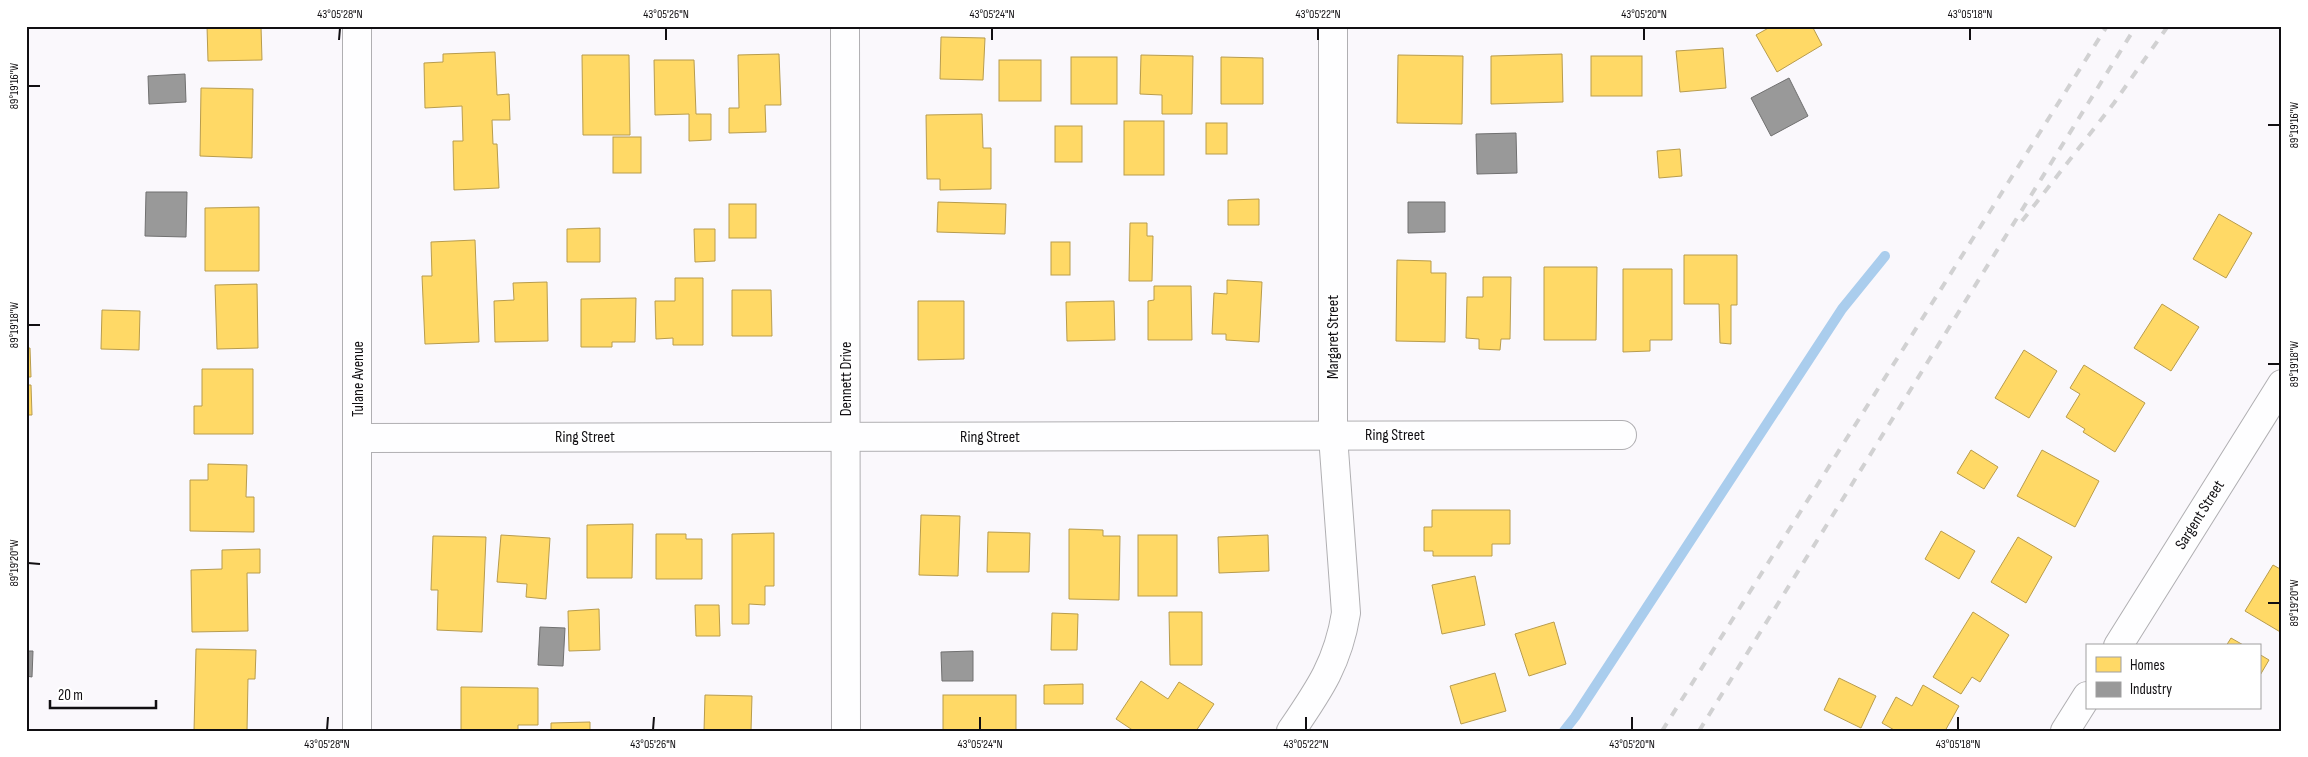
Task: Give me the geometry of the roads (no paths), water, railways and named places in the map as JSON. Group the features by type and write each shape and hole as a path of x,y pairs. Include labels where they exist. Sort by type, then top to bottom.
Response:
{"street":[{"name":"Tulane Avenue","path":"357,26 357,731"},
{"name":"Dennett Drive","path":"846,26 846,731"},
{"name":"Margaret Street","path":"1291,731 1319,689 1340,646 1346,613 1333,436 1333,26"},
{"name":"Sargent Street","path":"2119,644 2282,384"},
{"name":"Ring Street","path":"358,438 1622,435"},
{"path":"2065,731 2086,698"}],"waterway":[{"path":"1564,731 1842,309 1885,256"}],"railway":[{"path":"1662,731 2107,26"},
{"path":"1699,731 2136,26"},
{"path":"2022,221 2114,103 2168,26"}]}
